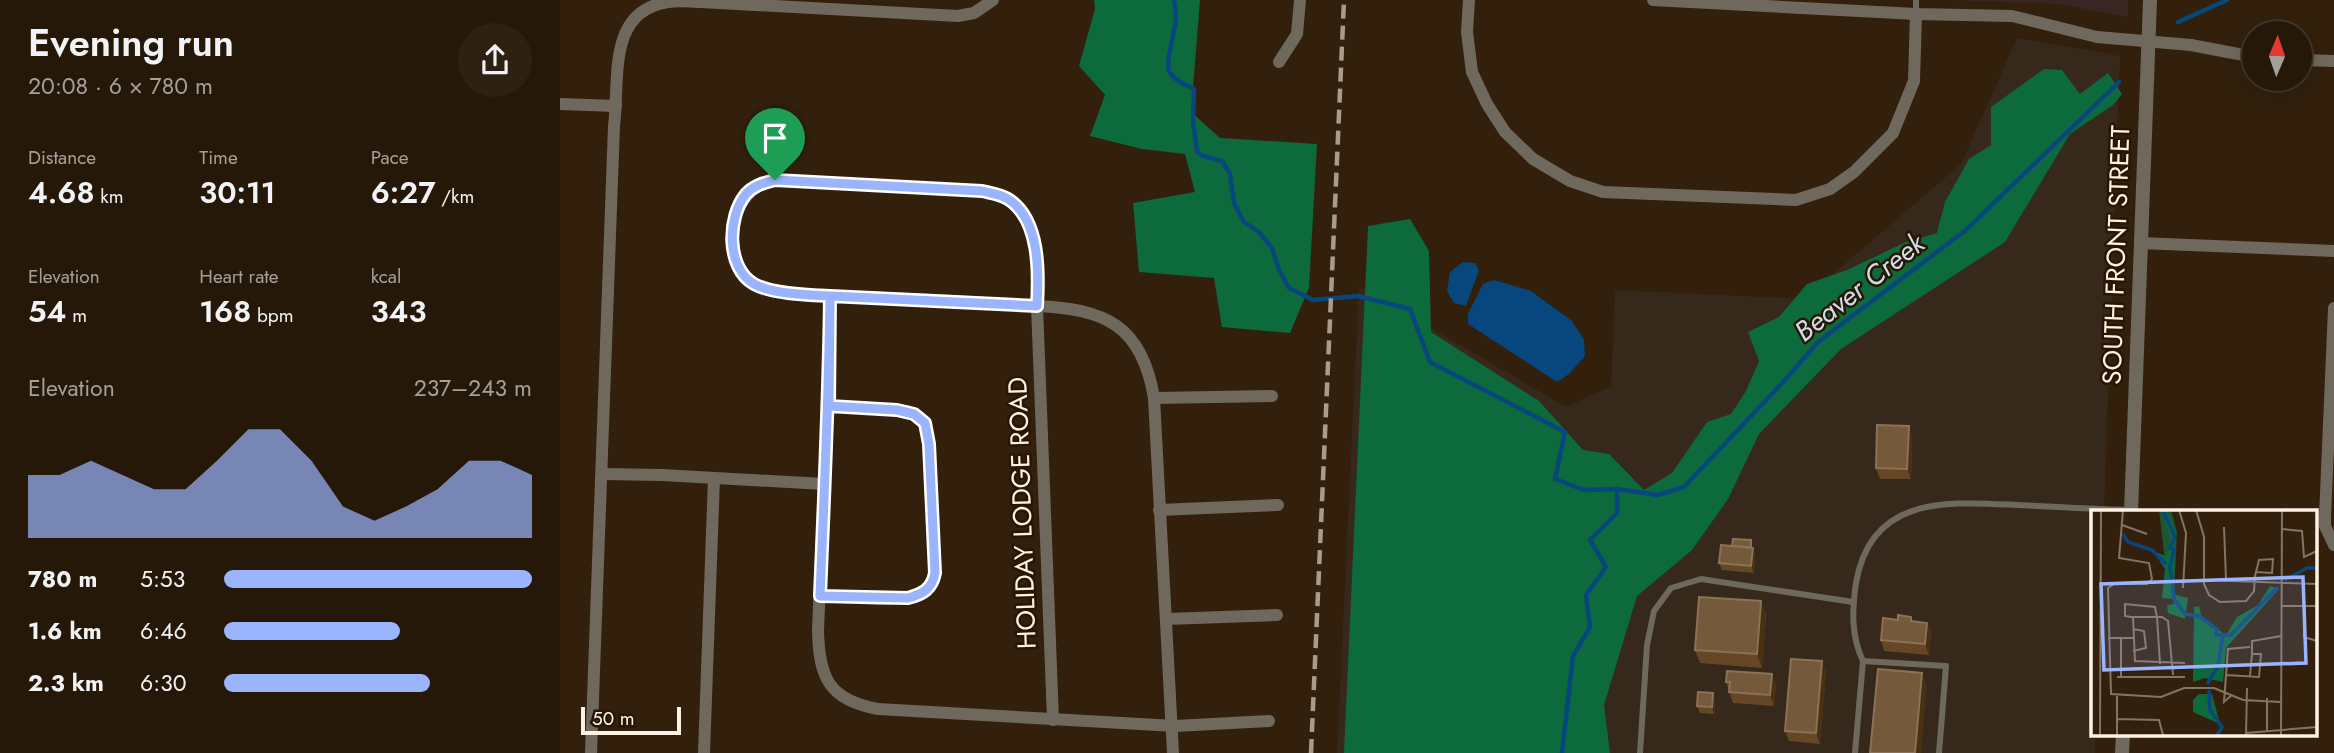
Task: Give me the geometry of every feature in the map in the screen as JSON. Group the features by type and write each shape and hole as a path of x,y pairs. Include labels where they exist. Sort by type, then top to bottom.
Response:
{"street":[{"path":"591,753 602,474 603,376 618,55 622,37 629,25 644,11 666,2 958,16 974,13 993,0"},
{"path":"1279,62 1297,34 1300,0"},
{"path":"1469,0 1467,32 1472,72 1487,104 1505,132 1533,159 1570,181 1603,192 1796,200 1830,190 1854,172 1893,133 1914,81 1916,14"},
{"path":"1655,0 1876,6 1916,14 2012,16 2097,37 2191,45 2242,55"},
{"name":"SOUTH FRONT STREET","path":"2131,510 2150,0"},
{"path":"2312,60 2334,61"},
{"path":"560,104 616,106"},
{"name":"HOLIDAY LODGE ROAD","path":"1052,719 1037,306 1037,268 1031,230 1016,205 1002,195 982,191 775,180 760,184 749,191 741,202 733,232 733,248 741,271 751,283 811,295 1037,306 1081,309 1116,324 1126,333 1141,354 1151,377 1154,398 1173,753"},
{"path":"2140,243 2334,251"},
{"path":"830,296 829,406 819,658 825,678 833,688 848,701 878,709 1170,725 1269,721"},
{"path":"2334,308 2325,517 2325,526 2334,545"},
{"path":"1154,398 1272,396"},
{"path":"820,596 908,598 925,592 932,584 935,573 929,444 925,423 914,414 897,410 829,406"},
{"path":"602,474 824,484"},
{"path":"704,753 715,478"},
{"path":"1159,510 1278,505"},
{"path":"1166,619 1277,615"}],"lane":[{"path":"1916,0 1916,14"},
{"path":"1855,753 1863,661 1854,643 1853,602 1859,568 1871,543 1884,526 1904,513 1927,505 1956,502 2112,510"},
{"path":"1640,753 1647,645 1654,611 1671,588 1701,579 1853,602"},
{"path":"1863,661 1946,666 1939,753"}],"shaded area":[{"path":"1948,0 2128,0 2128,17 2059,4"},
{"path":"2017,38 2120,56 2104,510 2091,510 2091,736 2095,736 2095,753 1337,753 1359,286 1566,407 1611,386 1615,290 1804,299 1961,164"}],"green space":[{"path":"1094,0 1200,0 1191,112 1220,138 1317,144 1309,288 1290,333 1222,327 1214,278 1139,272 1133,203 1195,192 1185,154 1142,149 1090,136 1105,95 1079,66 1095,9"},
{"path":"2044,69 2062,70 2080,94 2108,73 2122,94 2113,105 2070,134 2005,242 1841,349 1759,434 1728,499 1692,550 1637,596 1604,705 1610,753 1344,753 1368,226 1410,219 1429,251 1431,332 1539,401 1583,450 1609,454 1644,490 1672,473 1707,422 1731,414 1746,391 1759,361 1748,332 1779,317 1807,284 1847,270 1906,242 1937,233 1945,202 1969,159 1991,145 1991,107"}],"water":[{"path":"1463,262 1475,263 1479,270 1466,306 1454,303 1447,291 1450,272"},
{"path":"1494,280 1531,291 1572,321 1584,340 1585,356 1569,374 1557,382 1468,324 1468,314 1483,284"}],"building":[{"path":"1877,425 1909,426 1907,469 1876,468"},
{"path":"1733,539 1751,540 1751,547 1732,546"},
{"path":"1721,545 1753,548 1751,566 1719,563"},
{"path":"1699,597 1761,601 1757,654 1695,650"},
{"path":"1898,615 1911,617 1911,621 1927,623 1925,644 1881,640 1883,618 1898,620"},
{"path":"1791,659 1822,661 1816,733 1785,731"},
{"path":"1878,669 1922,673 1915,753 1870,753"},
{"path":"1727,671 1772,674 1770,695 1729,692"},
{"path":"1698,692 1713,693 1712,707 1697,706"}],"waterway":[{"path":"1174,0 1176,17 1169,68 1175,78 1194,89 1193,121 1197,152 1222,161 1230,174 1234,203 1244,222 1259,232 1272,248 1279,270 1289,288 1313,300 1358,296 1410,309 1430,362 1565,432 1555,479 1584,490 1617,489 1617,513 1590,540 1606,567 1586,595 1590,627 1573,656 1562,753"},
{"name":"Beaver Creek","path":"2178,22 2227,0"},
{"name":"Beaver Creek","path":"1617,489 1658,495 1684,487 1818,342 1966,230 2119,82"}],"railway":[{"path":"1311,753 1344,0"}],"route":[{"path":"775,180 760,184 749,191 741,202 733,232 733,248 737,262 751,283 762,287 830,296 829,406 907,411 925,423 929,444 935,573 932,584 920,595 908,598 820,596 829,406 830,351 830,296 1037,306 1037,268 1031,230 1022,212 1009,199 982,191 775,180"}]}
